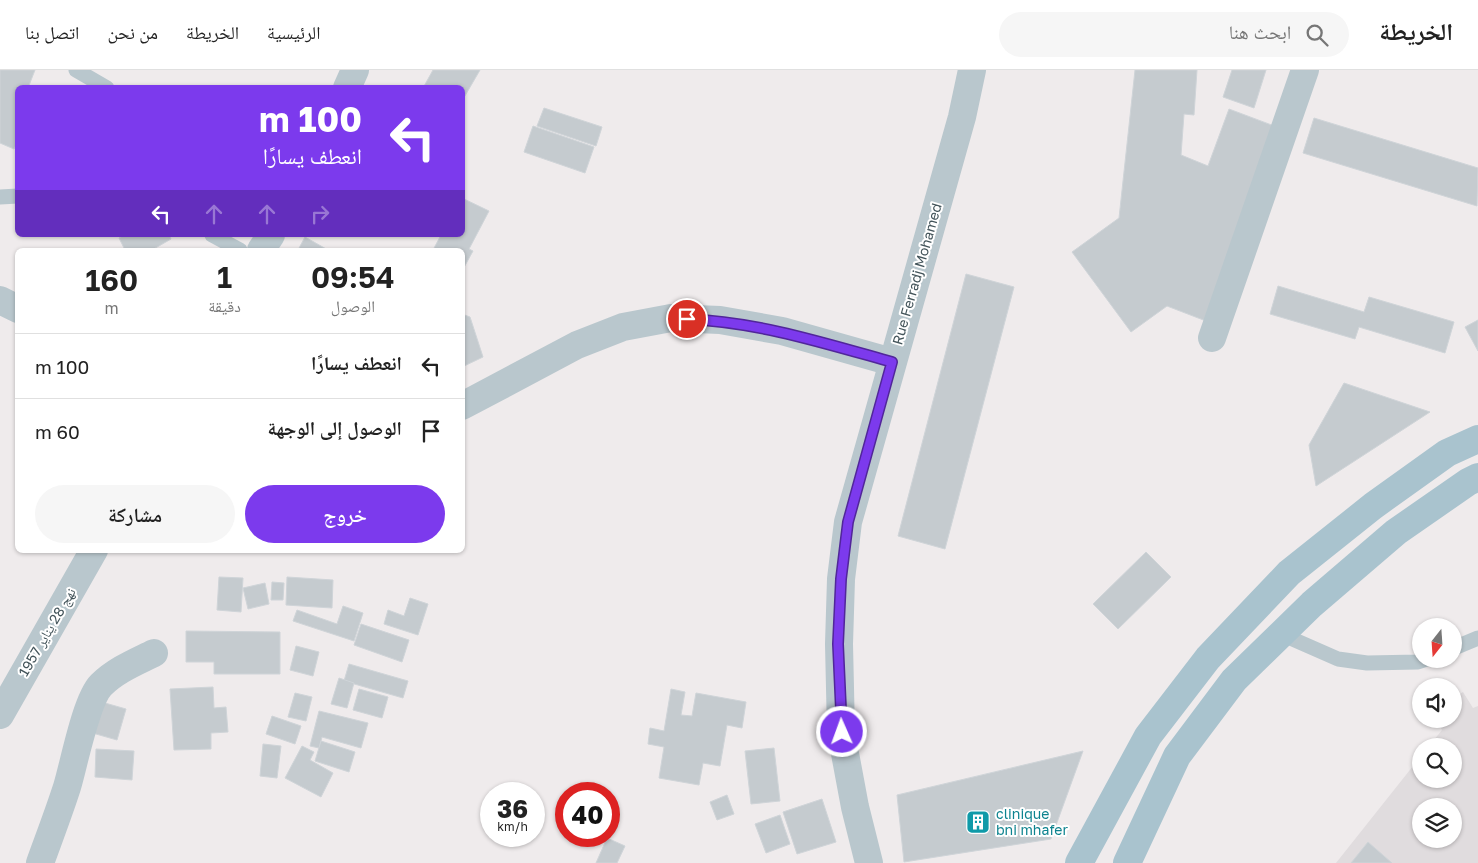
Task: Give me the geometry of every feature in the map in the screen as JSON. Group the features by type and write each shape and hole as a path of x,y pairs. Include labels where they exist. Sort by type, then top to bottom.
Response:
{"main road":[{"path":"1079,863 1148,736 1208,658 1289,573 1388,495 1447,454 1478,439"},
{"path":"1127,863 1177,756 1234,680 1312,604 1396,532 1478,477"}],"street":[{"path":"348,85 355,70"},
{"name":"Rue Ferradj Mohamed","path":"869,863 855,807 842,732 838,644 841,579 848,522 962,117 972,70"},
{"path":"1212,338 1305,70"},
{"path":"262,248 270,237"},
{"path":"0,298 15,297"},
{"path":"0,298 15,307"},
{"path":"465,404 577,345 622,326 671,318 720,320 782,331 892,362"},
{"name":"نهج 28 يناير 1957","path":"0,715 92,553"},
{"path":"40,863 67,787 79,741 100,686 121,669 154,653"}],"lane":[{"path":"76,70 102,85"},
{"path":"0,197 15,196"},
{"path":"216,237 236,248"},
{"path":"1281,634 1338,659 1376,663 1412,662"},
{"path":"1462,645 1478,638"}],"shaded area":[{"path":"1463,692 1473,708 1478,706 1478,863 1336,863 1412,767 1412,788 1462,788 1462,738 1436,738 1442,730 1441,728 1462,728"}],"building":[{"path":"0,70 35,70 29,85 15,85 15,147 14,149 0,143"},
{"path":"433,70 480,70 465,96 465,85 425,85"},
{"path":"1135,70 1197,70 1194,115 1184,114 1181,155 1208,166 1229,109 1277,127 1206,321 1167,306 1131,332 1072,252 1119,218"},
{"path":"1232,70 1266,70 1254,108 1223,97"},
{"path":"544,108 602,127 596,146 537,126"},
{"path":"1314,118 1478,168 1477,206 1303,153"},
{"path":"533,126 594,147 585,173 524,152"},
{"path":"465,199 489,211 469,249 473,251 465,266 465,248 434,248 440,237 465,237"},
{"path":"170,237 171,239 155,248 124,248 119,238"},
{"path":"305,237 324,248 299,248"},
{"path":"966,274 1014,287 945,549 898,536"},
{"path":"1278,286 1364,312 1369,297 1454,322 1445,353 1359,327 1355,339 1270,314"},
{"path":"465,315 470,317 483,357 465,366"},
{"path":"1478,320 1478,351 1465,327"},
{"path":"1344,383 1430,412 1316,486 1309,445"},
{"path":"1146,552 1171,577 1118,629 1093,604"},
{"path":"219,577 243,578 241,612 217,610"},
{"path":"287,577 333,580 332,608 286,605"},
{"path":"272,582 284,583 283,600 271,600"},
{"path":"265,583 269,604 248,609 243,588"},
{"path":"410,598 428,604 418,635 384,624 388,610 404,616"},
{"path":"343,606 363,613 354,641 293,621 297,610 337,624"},
{"path":"361,624 409,640 402,662 354,645"},
{"path":"186,631 280,632 280,674 214,674 214,662 186,662"},
{"path":"296,646 319,652 313,676 290,670"},
{"path":"349,664 408,681 403,698 344,681"},
{"path":"339,678 354,683 347,708 331,704"},
{"path":"213,687 214,708 226,707 228,732 211,733 211,749 174,750 170,689"},
{"path":"359,689 388,697 382,718 353,710"},
{"path":"671,689 685,692 681,715 692,716 696,693 746,702 742,728 727,725 720,766 703,763 699,785 659,778 664,747 648,744 650,728 664,731"},
{"path":"295,693 312,697 306,721 288,717"},
{"path":"98,701 126,709 117,740 89,732"},
{"path":"319,711 368,723 361,748 322,737 319,748 310,746"},
{"path":"272,716 301,726 295,744 266,734"},
{"path":"321,741 355,752 349,772 315,761"},
{"path":"263,744 281,746 277,778 260,776"},
{"path":"302,746 314,752 310,760 333,773 321,797 285,778"},
{"path":"774,748 780,801 751,804 745,751"},
{"path":"96,749 134,751 132,780 95,777"},
{"name":"clinique bni mhafer","path":"1083,751 1051,839 904,862 897,795"},
{"path":"727,795 734,814 717,820 710,802"},
{"path":"822,799 836,842 797,854 783,812"},
{"path":"780,815 790,844 766,853 755,824"},
{"path":"1368,842 1392,863 1351,863"},
{"path":"620,844 625,846 617,863 596,863 603,847 620,847"}],"place":[{"name":"clinique bni mhafer","path":"978,822"}],"route":[{"path":"687,319 720,320 782,331 892,362 848,522 841,579 838,644 842,732"}]}
